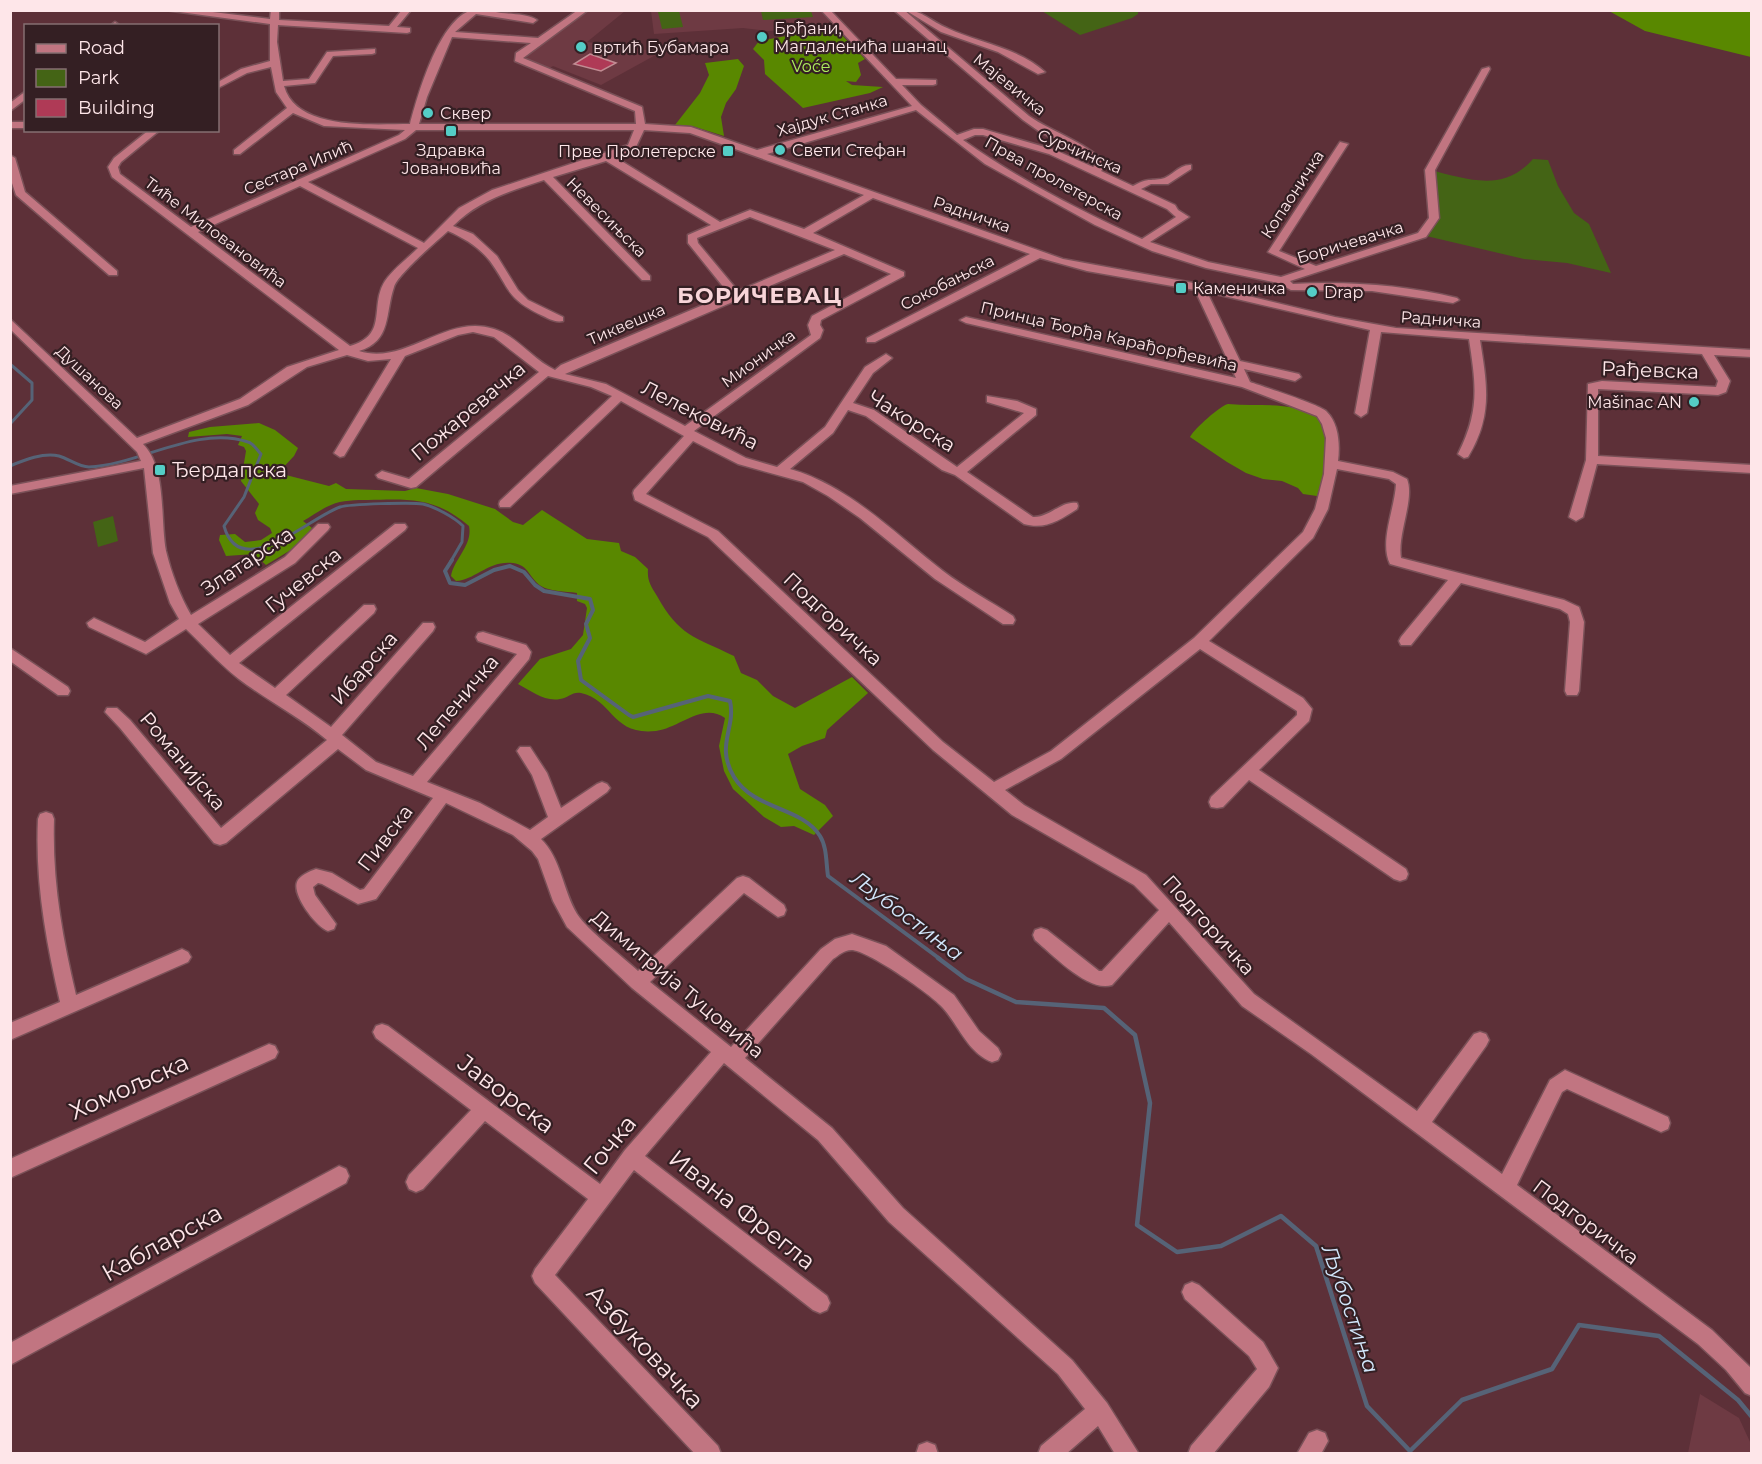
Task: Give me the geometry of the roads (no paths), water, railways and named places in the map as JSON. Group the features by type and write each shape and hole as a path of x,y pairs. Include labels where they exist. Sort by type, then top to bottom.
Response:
{"street":[{"path":"169,10 214,15 275,16 407,30"},
{"path":"391,29 407,10"},
{"path":"10,490 97,475 244,402 303,364 364,346 374,339 380,328 388,283 426,248 445,226 477,200 505,188 608,157 632,147 640,127 642,112 639,109 518,59 519,55 584,10"},
{"name":"Прва пролетерска","path":"825,10 918,106 956,139 988,162 1099,223 1142,243 1187,260 1286,283 1415,291 1453,300"},
{"name":"Мајевичка","path":"898,10 1026,118 1099,160 1101,165 1094,172"},
{"path":"909,10 958,36 1001,50 1041,72"},
{"path":"414,127 422,97 448,34 464,14 476,11 533,20"},
{"path":"204,24 214,15"},
{"path":"237,152 292,109 278,84 273,42 275,16"},
{"path":"921,30 927,27 926,21"},
{"path":"448,34 542,40"},
{"path":"278,84 312,81 319,67 330,54 372,51"},
{"path":"219,84 244,71 275,63"},
{"name":"Боричевачка","path":"1286,283 1315,269 1422,235 1429,228 1434,218 1430,170 1486,69"},
{"path":"894,82 933,82"},
{"path":"10,108 24,96"},
{"name":"Хајдук Станка","path":"755,154 918,106"},
{"name":"Радничка","path":"292,109 309,118 331,124 414,127 640,127 699,132 1039,254 1087,268 1199,287 1376,328 1474,337 1752,354"},
{"name":"Сестара Илић","path":"191,231 391,144 414,127"},
{"name":"Тиће Миловановића","path":"154,132 117,160 113,167 114,172 350,352"},
{"name":"Сурчинска","path":"956,139 974,132 983,132 1052,152 1133,190 1152,180 1164,182 1188,167"},
{"name":"Копаоничка","path":"1315,269 1273,252 1343,144"},
{"path":"608,157 718,225"},
{"path":"10,158 18,189 23,196 113,273"},
{"name":"Невесињска","path":"546,176 646,278"},
{"path":"300,182 426,248"},
{"path":"1133,190 1171,207 1174,212 1184,217 1142,243"},
{"path":"805,234 872,195"},
{"name":"Мионичка","path":"639,493 688,434 816,336 817,330 814,325 816,318 900,274 752,213 744,213 692,237 691,240 736,296"},
{"path":"445,226 469,236 493,258 513,292 524,302 559,319"},
{"name":"Тиквешка","path":"552,373 843,250"},
{"name":"Сокобањска","path":"870,340 1039,254"},
{"path":"1281,306 1291,292 1286,283"},
{"path":"992,790 1056,755 1198,642 1316,525 1332,464 1331,430 1326,418 1321,413 1245,384 1199,287"},
{"name":"Принца Ђорђа Карађорђевића","path":"966,320 1245,384"},
{"name":"Душанова","path":"10,322 143,453"},
{"path":"1361,412 1376,328"},
{"name":"Лелековића","path":"350,352 370,357 400,354 461,331 486,330 494,333 552,373 592,383 742,461 817,483 894,537 939,575 1008,620"},
{"path":"1464,454 1477,426 1480,408 1480,376 1474,337"},
{"name":"Рађевска","path":"1576,517 1592,460 1592,387 1602,385 1718,391 1722,389 1724,381 1705,350"},
{"path":"340,453 400,354"},
{"name":"Чакорска","path":"780,471 829,430 870,370 886,358"},
{"path":"1234,363 1295,377"},
{"name":"Пожаревачка","path":"382,475 411,484 552,373"},
{"path":"505,504 620,396"},
{"name":"Чакорска","path":"959,472 1032,412 1017,405 991,399"},
{"name":"Чакорска","path":"845,405 870,413 946,467 959,472 1034,522 1047,521 1072,507"},
{"name":"Димитрија Туцовића","path":"143,453 160,553 177,603 189,621 229,663 371,766 519,830 545,856 561,901 573,922 638,982 825,1134 878,1197 1065,1367 1100,1410 1128,1454"},
{"path":"1592,460 1752,469"},
{"path":"1332,464 1401,479 1404,484 1397,529 1392,545 1394,559 1401,564 1563,605 1574,611 1577,622 1572,691"},
{"name":"Подгоричка","path":"639,493 644,500 713,534 938,746 992,790 1050,831 1140,880 1248,1000 1317,1048 1705,1337 1733,1363 1752,1386"},
{"name":"Златарска","path":"94,623 146,649 298,554 323,527"},
{"name":"Гучевска","path":"229,663 400,527"},
{"path":"1406,641 1457,578"},
{"path":"277,696 369,609"},
{"name":"Ибарска","path":"220,838 335,739 428,627"},
{"name":"Лепеничка","path":"415,785 524,655 520,649 483,637"},
{"path":"1198,642 1305,709 1304,717 1217,802"},
{"path":"10,653 63,691"},
{"name":"Романијска","path":"112,712 125,724 220,838"},
{"path":"525,751 539,773 557,819"},
{"path":"1248,771 1400,874"},
{"path":"529,839 602,788"},
{"name":"Пивска","path":"328,924 309,899 304,890 304,884 316,876 326,878 358,897 370,894 443,796"},
{"path":"46,819 43,855 49,917 70,1005"},
{"path":"638,982 743,883 777,910"},
{"path":"1041,935 1095,978 1106,979 1169,911"},
{"name":"Гочка","path":"542,1276 632,1157 827,954 841,944 852,942 880,951 936,990 957,1012 973,1037 992,1054"},
{"path":"10,1032 182,957"},
{"name":"Јаворска","path":"382,1032 601,1197"},
{"path":"1419,1124 1480,1040"},
{"name":"Хомољска","path":"10,1169 269,1052"},
{"path":"1505,1189 1556,1086 1564,1079 1661,1123"},
{"path":"416,1182 484,1109"},
{"name":"Ивана Фрегла","path":"632,1157 820,1303"},
{"name":"Кабларска","path":"10,1355 339,1176"},
{"name":"Азбуковачка","path":"542,1276 710,1454"},
{"path":"1192,1292 1256,1350 1268,1368 1262,1380 1199,1454"},
{"path":"1049,1454 1100,1410"}],"waterway":[{"name":"Љубостиња","path":"10,364 32,383 32,400 10,424"},
{"name":"Љубостиња","path":"10,466 34,457 53,455 89,467 108,465 208,438 228,438 248,442 261,454 244,497 224,526 232,542 245,549 260,548 277,542 340,507 417,503 439,510 463,526 462,542 451,561"},
{"name":"Љубостиња","path":"452,560 445,571 450,583 465,585 494,570 510,566 524,572 535,585 544,591 590,599 593,610 586,624 590,638 578,661 581,680 629,715 633,717 708,696 730,701 726,756 734,777 753,796 812,826 824,845 828,876 940,959"},
{"name":"Љубостиња","path":"938,958 966,979 1016,1002 1104,1008 1135,1035 1150,1103 1137,1225 1177,1252 1221,1246 1281,1216 1316,1246 1367,1406 1410,1451 1462,1400 1552,1369 1579,1325 1659,1336 1738,1400 1752,1417"}],"place":[{"name":"Брђани, Магдаленића шанац","path":"762,37"},
{"name":"вртић Бубамара","path":"581,47"},
{"name":"Сквер","path":"428,113"},
{"name":"Здравка Јовановића","path":"451,131"},
{"name":"Свети Стефан","path":"780,150"},
{"name":"Прве Пролетерске","path":"728,151"},
{"name":"Каменичка","path":"1181,288"},
{"name":"Drap","path":"1312,292"},
{"name":"Mašinac AN","path":"1694,402"},
{"name":"Ђердапска","path":"160,470"}],"district":[{"name":"БОРИЧЕВАЦ","path":"760,295"}],"park label":[{"name":"Voće","path":"811,66"}]}
